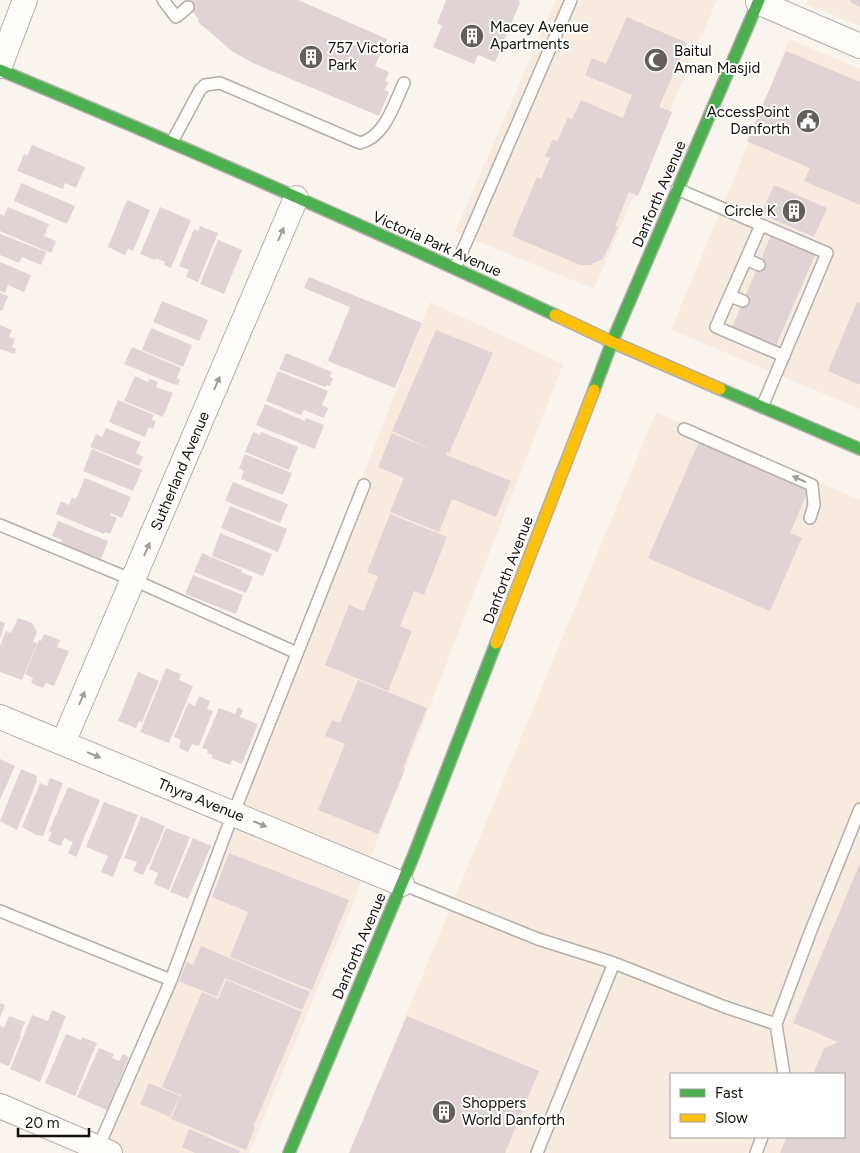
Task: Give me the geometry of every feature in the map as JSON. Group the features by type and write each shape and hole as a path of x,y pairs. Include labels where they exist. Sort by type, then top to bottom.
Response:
{"main road":[{"name":"Danforth Avenue","path":"289,1153 402,884 612,342 758,1"},
{"name":"Victoria Park Avenue","path":"0,70 172,142 455,268 612,342 860,449"}],"street":[{"path":"0,66 25,0"},
{"path":"758,1 860,46"},
{"name":"Sutherland Avenue","path":"63,743 296,198"},
{"name":"Thyra Avenue","path":"0,716 402,884"},
{"path":"0,1106 104,1151"}],"lane":[{"path":"164,0 176,17 188,7"},
{"path":"455,268 571,0"},
{"path":"172,142 200,90 205,85 220,83 360,143 367,142 374,138 383,126 404,83"},
{"path":"677,190 827,254 808,286 792,323 784,356 762,407"},
{"path":"761,225 716,326 784,356"},
{"path":"746,259 758,265"},
{"path":"730,296 743,301"},
{"path":"684,429 812,485 814,505 810,518"},
{"path":"104,1151 234,813 364,485"},
{"path":"0,525 297,653"},
{"path":"784,1073 776,1024 810,933 860,810"},
{"path":"402,884 538,938 614,964 725,1008 776,1024"},
{"path":"0,911 170,980"},
{"path":"537,1153 614,964"},
{"path":"756,1153 762,1138"}],"shaded area":[{"path":"556,0 717,0 594,289 455,232"},
{"path":"808,0 860,0 860,26 806,4"},
{"path":"789,39 860,69 860,409 671,330"},
{"path":"430,302 563,364 350,911 249,1153 106,1153 110,1120 246,781"},
{"name":"Shoppers World Danforth","path":"656,412 860,500 860,1153 349,1153"}],"building":[{"name":"757 Victoria Park","path":"184,0 298,0 387,39 375,66 389,72 385,81 388,82 385,90 389,92 379,116 253,63 233,52 197,21 199,20"},
{"name":"Macey Avenue Apartments","path":"446,0 519,0 520,3 495,62 478,55 474,64 433,47 442,26 437,23"},
{"path":"850,0 860,0 860,7 850,2"},
{"path":"627,17 687,43 659,107 672,112 638,196 629,192 615,226 618,227 603,259 590,265 580,265 512,236 537,177 541,179 550,158 545,156 553,139 557,142 568,117 572,119 581,100 623,118 632,95 585,75 592,58 606,64"},
{"name":"AccessPoint Danforth","path":"786,51 860,82 860,205 804,181 810,168 747,141"},
{"path":"32,145 85,167 76,188 65,183 63,189 17,171 24,154 27,156"},
{"path":"21,183 75,206 67,224 14,201"},
{"name":"Circle K","path":"774,185 827,208 814,237 761,214"},
{"path":"127,200 150,210 133,251 128,249 125,255 108,247"},
{"path":"8,207 49,224 44,236 56,241 51,253 0,231 0,214 4,216"},
{"path":"160,207 191,220 171,268 164,265 165,262 140,254"},
{"path":"200,226 218,233 198,282 186,277 189,270 179,266 194,229 198,231"},
{"path":"0,234 46,252 41,265 22,257 19,263 0,255"},
{"path":"771,235 816,253 775,348 731,330"},
{"path":"218,240 242,250 224,294 200,284"},
{"path":"0,262 31,275 24,292 8,285 5,293 0,291"},
{"path":"309,277 422,323 395,388 328,361 350,307 304,288"},
{"path":"0,293 8,296 2,311 0,310"},
{"path":"162,301 208,320 199,341 153,322"},
{"path":"857,302 860,303 860,385 828,371"},
{"path":"0,325 12,330 9,337 15,339 12,347 16,349 15,354 0,349"},
{"path":"151,328 192,345 183,367 142,350"},
{"path":"436,330 493,353 449,453 447,452 446,455 511,481 496,517 452,499 439,532 390,512 404,478 378,467 392,433 437,452 392,431"},
{"path":"132,347 181,368 177,378 180,380 178,385 124,364"},
{"path":"286,353 332,372 330,377 333,378 330,386 327,385 325,387 279,369"},
{"path":"278,371 328,391 322,405 328,408 324,418 304,410 301,415 266,401"},
{"path":"135,376 148,382 150,379 158,382 156,387 173,393 163,417 124,401"},
{"path":"118,400 154,415 152,420 156,421 153,429 149,427 145,437 109,422"},
{"path":"265,404 305,421 306,418 324,425 315,449 256,425"},
{"path":"106,428 141,442 136,453 143,457 139,466 90,447 96,434 102,437"},
{"path":"253,432 260,435 261,432 298,447 289,470 245,452"},
{"path":"700,439 810,486 790,533 802,538 770,611 648,558"},
{"path":"92,449 142,470 133,491 83,471"},
{"path":"245,454 292,473 283,495 241,479 244,471 239,468"},
{"path":"85,478 131,497 122,518 111,513 110,515 117,518 110,534 105,532 104,534 56,514 61,501 69,505 72,498 76,499"},
{"path":"233,482 288,504 280,523 225,501"},
{"path":"230,506 287,529 278,552 221,528"},
{"path":"390,514 447,537 424,595 414,591 400,626 412,631 388,691 325,665 349,605 364,611 378,576 367,572"},
{"path":"58,521 108,541 101,559 61,543 62,540 52,536"},
{"path":"220,533 272,554 263,576 212,556"},
{"path":"202,553 242,570 241,572 253,577 246,593 194,572"},
{"path":"193,575 243,595 236,614 185,594"},
{"path":"18,618 32,623 37,632 33,642 37,643 22,680 0,672 0,646 6,631 11,633"},
{"path":"0,621 5,623 0,639"},
{"path":"44,634 60,640 57,647 69,651 54,686 46,683 43,688 31,683 33,678 25,674 39,640 41,641"},
{"path":"166,668 181,674 179,680 193,686 169,743 140,732"},
{"path":"138,672 159,681 142,722 139,721 136,728 118,721"},
{"path":"358,680 427,708 403,768 405,769 378,834 318,810 345,744 325,736 332,720 340,723"},
{"path":"199,696 210,701 207,709 213,711 199,746 192,744 188,752 179,748 181,740 174,737 188,703 195,706"},
{"path":"238,707 243,710 240,717 258,724 242,764 232,760 230,765 211,758 213,755 207,753 208,750 202,748 219,708 235,714"},
{"path":"0,759 15,766 0,800"},
{"path":"21,769 37,776 37,781 17,830 0,821"},
{"path":"50,778 63,783 43,836 36,835 22,827 40,783 47,786"},
{"path":"68,787 100,800 76,857 68,853 73,842 64,838 61,846 48,841 52,832 49,831"},
{"path":"104,802 138,815 113,877 101,872 108,856 86,847"},
{"path":"141,816 165,826 143,875 133,871 137,862 124,858"},
{"path":"166,828 190,837 169,890 154,884 158,873 149,869"},
{"path":"193,838 211,846 188,899 170,892"},
{"path":"229,853 349,900 312,990 230,957 248,912 212,897"},
{"path":"860,863 860,1153 780,1153 787,1138 845,1138 845,1073 813,1073 824,1049 838,1042 793,1023"},
{"path":"201,946 310,992 302,1010 225,978 217,997 179,981 187,962 193,965"},
{"path":"226,980 302,1012 253,1127 255,1127 246,1150 171,1119 182,1092 180,1095 162,1087 202,992 218,999"},
{"path":"0,1003 5,1005 0,1018"},
{"path":"52,1010 66,1016 40,1082 10,1069 32,1015 48,1021"},
{"path":"9,1016 25,1022 9,1066 0,1063 0,1026 4,1028"},
{"name":"Shoppers World Danforth","path":"407,1016 539,1071 505,1153 349,1153"},
{"path":"66,1034 81,1040 82,1037 97,1043 75,1096 45,1083"},
{"path":"99,1048 114,1054 112,1058 119,1061 123,1054 129,1057 107,1110 77,1097"},
{"path":"149,1083 180,1096 170,1117 140,1104"},
{"path":"189,1129 240,1151 239,1153 195,1153 182,1147"}],"traffic: fast":[{"path":"594,390 612,342 759,0"},
{"path":"0,70 279,190 555,315"},
{"path":"720,389 860,449"},
{"path":"289,1153 413,857 496,643"}],"traffic: slow":[{"path":"555,315 720,389"},
{"path":"496,643 594,390"}],"place":[{"name":"Macey Avenue Apartments","path":"472,36"},
{"name":"757 Victoria Park","path":"311,57"},
{"name":"Baitul Aman Masjid","path":"656,60"},
{"name":"AccessPoint Danforth","path":"808,121"},
{"name":"Circle K","path":"794,211"},
{"name":"Shoppers World Danforth","path":"444,1112"}]}
